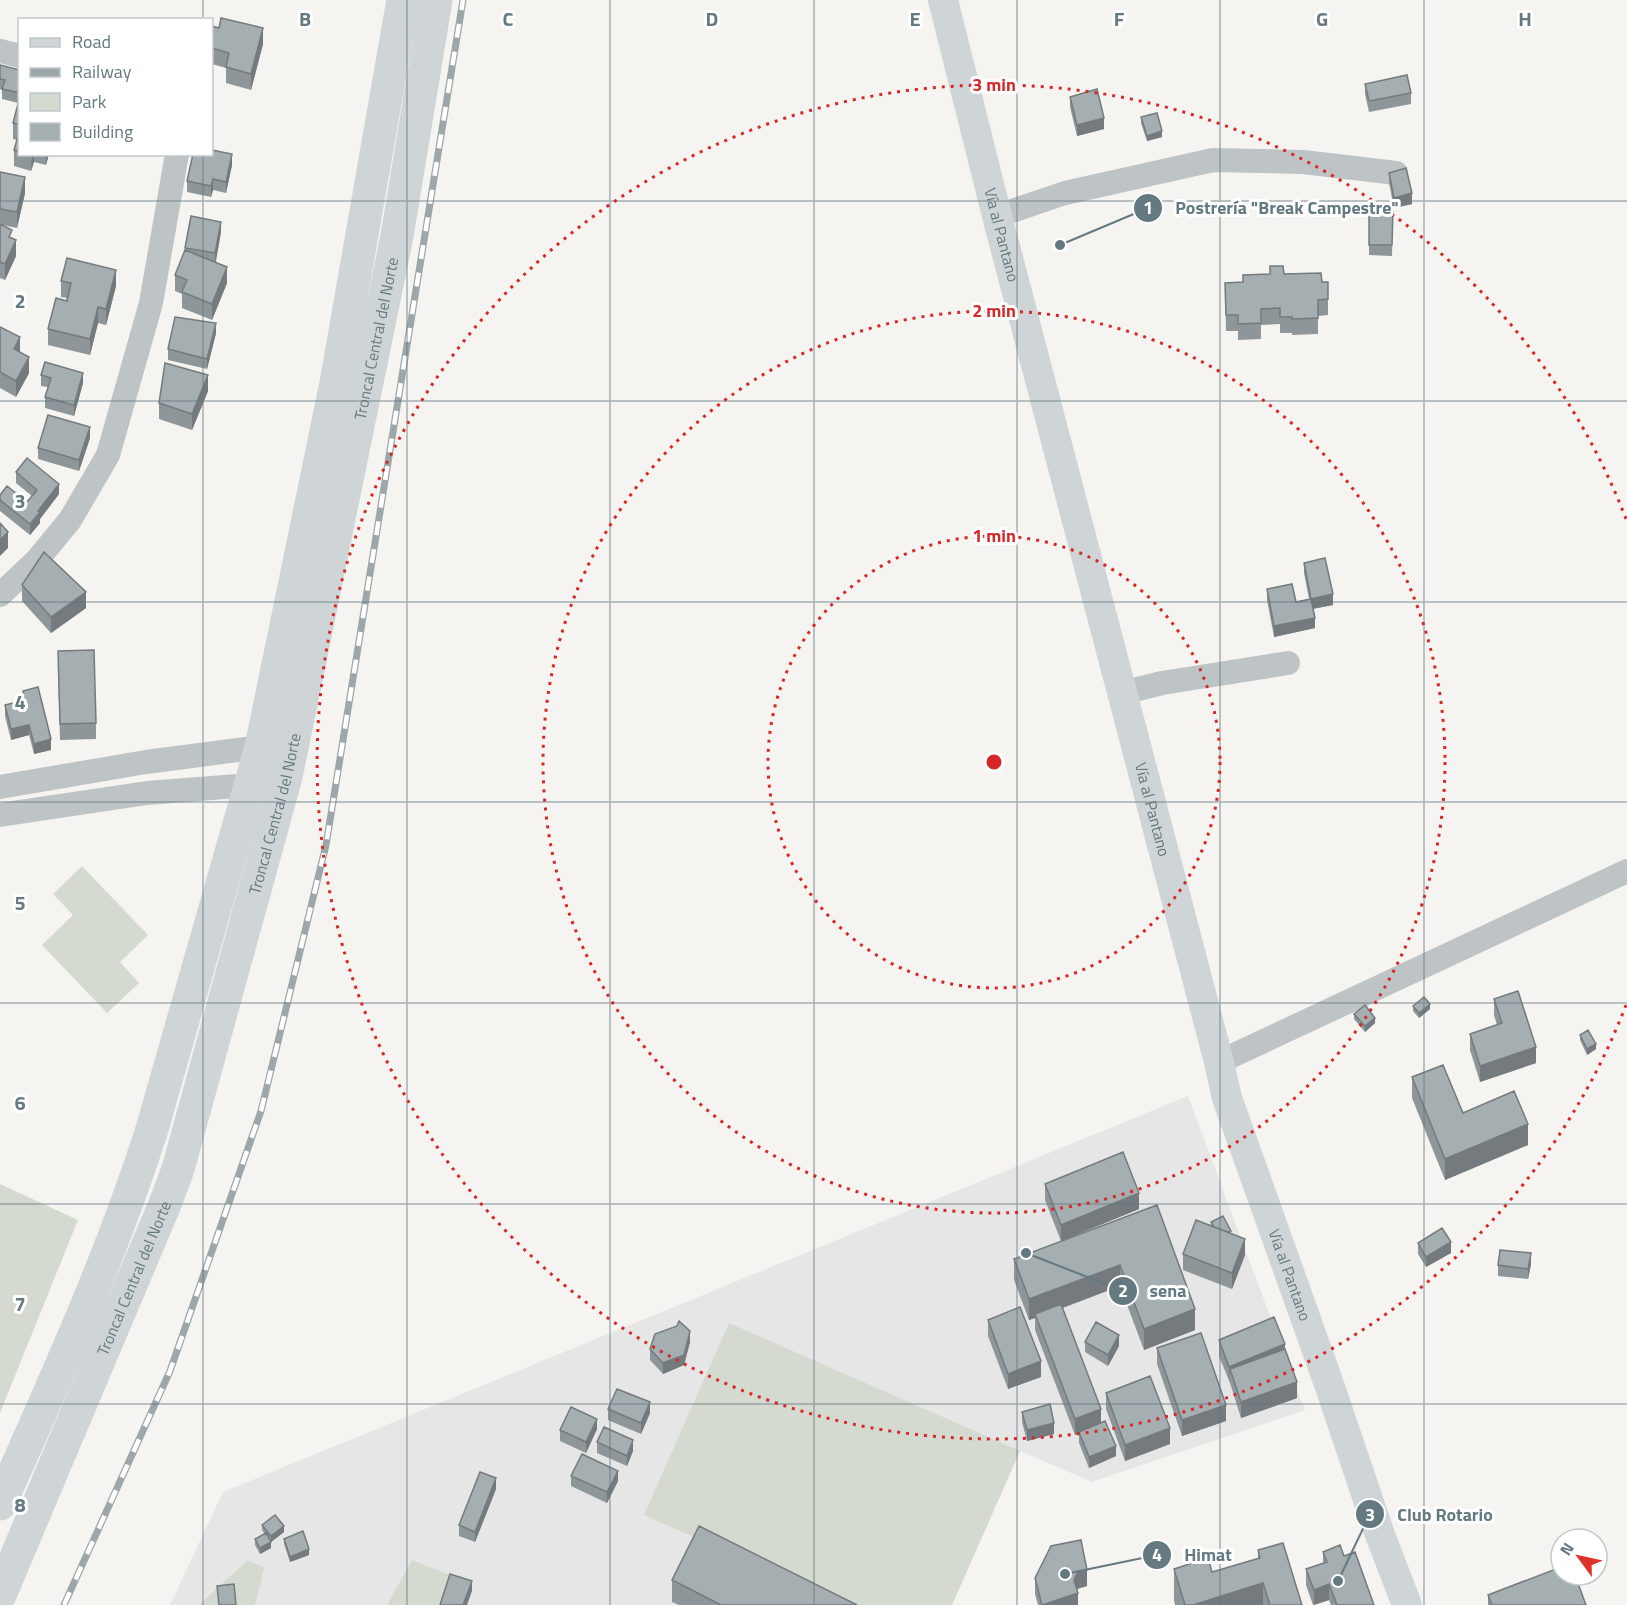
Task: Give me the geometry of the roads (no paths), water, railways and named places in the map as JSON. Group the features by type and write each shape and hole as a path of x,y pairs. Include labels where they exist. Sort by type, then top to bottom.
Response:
{"highway":[{"name":"Troncal Central del Norte","path":"0,1504 85,1311 138,1173 261,747 336,383 403,0"},
{"name":"Troncal Central del Norte","path":"0,1595 178,1169 282,788 397,236 436,0"}],"main road":[{"name":"Vía al Pantano","path":"943,0 1227,1098 1379,1532 1407,1605"}],"street":[{"path":"0,51 18,56"},
{"path":"0,596 37,560 70,520 108,455 151,303 177,156"},
{"path":"998,216 1065,193 1213,160 1303,162 1396,173"},
{"path":"1122,693 1162,683 1288,663"},
{"path":"0,787 146,762 261,747"},
{"path":"56,777 60,806"},
{"path":"0,815 147,793 250,785"},
{"path":"1219,1062 1627,871"}],"railway":[{"path":"64,1605 170,1371 261,1111 326,845 463,0"}],"place":[{"name":"Postrería \"Break Campestre\"","path":"1060,245"},
{"name":"sena","path":"1026,1253"},
{"name":"Himat","path":"1065,1574"},
{"name":"Club Rotario","path":"1338,1581"}]}
